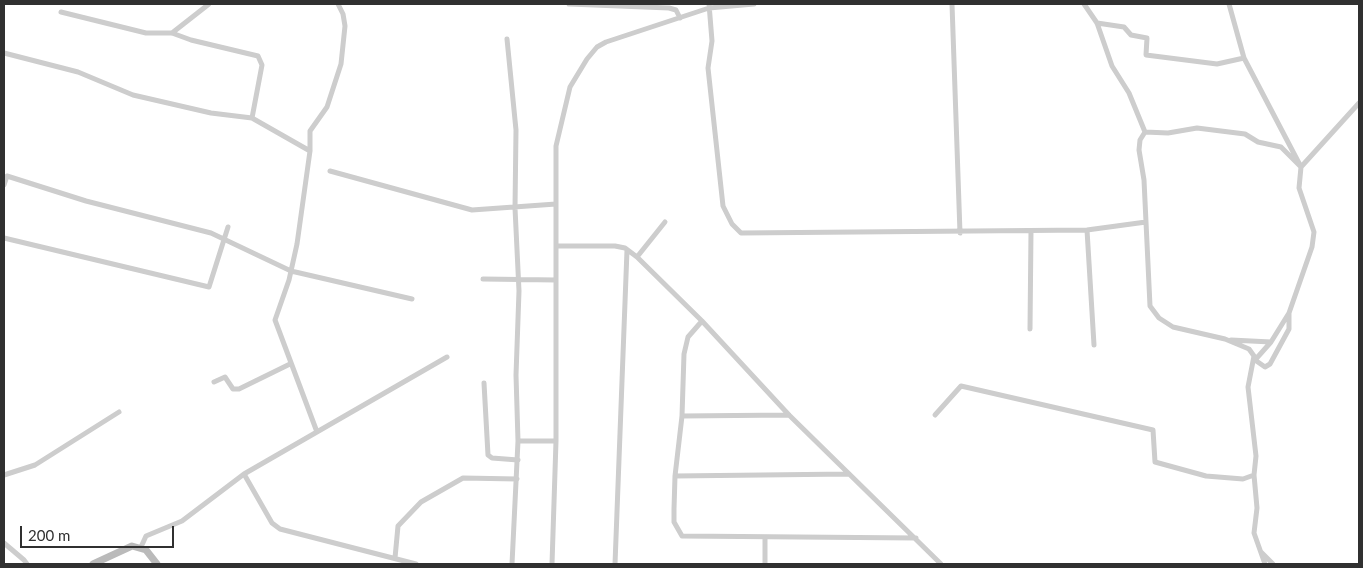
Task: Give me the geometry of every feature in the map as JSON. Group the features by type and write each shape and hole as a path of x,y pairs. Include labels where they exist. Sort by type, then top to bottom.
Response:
{"street":[{"path":"172,33 209,4"},
{"path":"317,432 275,320 291,271 297,244 310,152 310,130 327,107 341,64 345,26 343,14 338,4"},
{"path":"569,4 669,8 676,10 680,18"},
{"path":"552,564 556,441 556,146 570,87 587,59 597,47 606,42 680,18 709,6 754,4"},
{"path":"952,4 960,233"},
{"path":"1084,4 1097,23 1112,66 1129,93 1145,132"},
{"path":"1229,4 1244,58 1301,167 1299,188 1314,232 1314,240 1289,313 1271,342 1255,360 1248,387 1256,456 1254,475 1257,508 1254,533 1265,564"},
{"path":"709,6 712,41 708,68 722,199 723,206 737,231 746,234 960,233 1087,230 1146,222"},
{"path":"61,12 146,33 172,33 191,40 258,56 262,65 252,118"},
{"path":"1097,23 1124,27 1131,35 1148,38 1146,55 1217,64 1244,58"},
{"path":"507,39 516,130 518,280 516,375 518,460 512,564"},
{"path":"4,53 78,72 133,95 211,113 252,118 287,136 310,152"},
{"path":"1301,167 1359,103"},
{"path":"1145,132 1168,133 1198,128 1245,134 1258,142 1281,147 1301,167"},
{"path":"1145,132 1140,140 1139,150 1144,180 1149,302 1154,312 1173,327 1225,339 1271,342"},
{"path":"330,171 472,210 556,204"},
{"path":"4,186 7,176 86,201 210,233 291,271 412,299"},
{"path":"637,258 665,222"},
{"path":"4,238 209,287 228,227"},
{"path":"1087,230 1094,345"},
{"path":"1030,329 1031,231"},
{"path":"556,246 607,245 627,250 637,258 702,321 789,415 941,564"},
{"path":"615,564 627,250"},
{"path":"483,279 556,280"},
{"path":"1225,339 1249,349 1255,360 1266,367 1270,364 1289,329 1289,313"},
{"path":"702,321 685,344 682,416 675,476 674,522 682,536 916,538"},
{"path":"141,547 146,536 182,521 244,474 447,357"},
{"path":"214,382 225,377 233,388 239,389 290,364"},
{"path":"484,383 488,455 492,458 518,460"},
{"path":"935,415 961,386 1153,430 1154,462 1206,476 1243,479 1254,475"},
{"path":"4,475 35,465 119,412"},
{"path":"682,416 789,415"},
{"path":"518,440 556,441"},
{"path":"244,474 272,523 280,529 416,564"},
{"path":"675,476 849,474"},
{"path":"395,558 398,526 421,502 463,478 517,479"},
{"path":"765,538 765,564"},
{"path":"4,543 27,564"},
{"path":"93,564 125,549 141,547 151,555 157,564"},
{"path":"1259,550 1273,564"}]}
